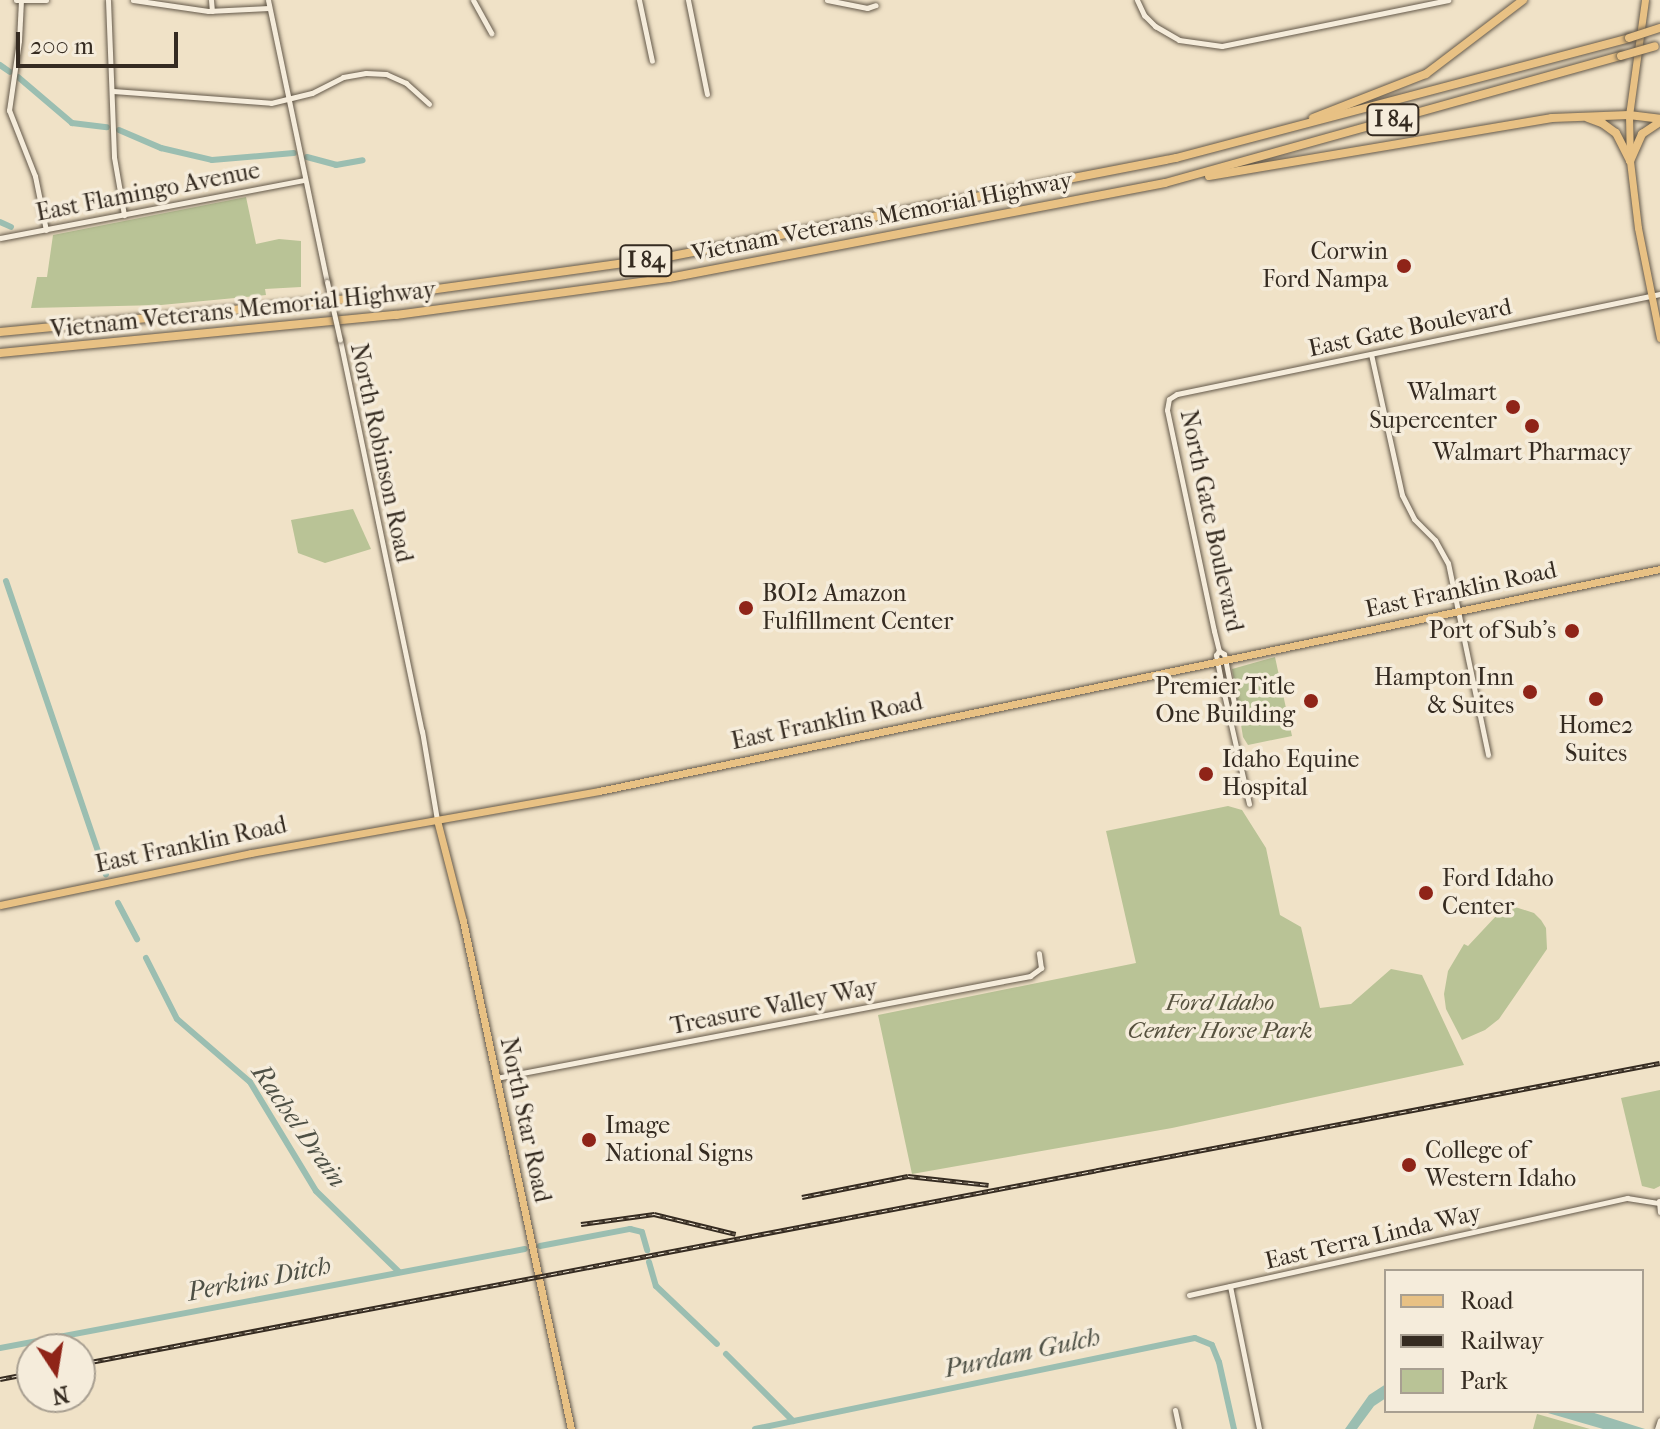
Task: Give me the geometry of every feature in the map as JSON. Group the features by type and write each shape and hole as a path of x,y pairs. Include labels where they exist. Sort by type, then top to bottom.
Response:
{"highway":[{"path":"1282,131 1426,74 1523,0"},
{"name":"Vietnam Veterans Memorial Highway","path":"0,332 401,294 662,258 1176,158 1660,28"},
{"name":"Vietnam Veterans Memorial Highway","path":"0,353 396,315 669,278 1165,183 1657,45"},
{"path":"1578,115 1611,129 1630,161"},
{"path":"1165,183 1468,130 1578,115 1629,115 1660,121"},
{"path":"1630,161 1642,134 1660,121"}],"main road":[{"path":"1645,0 1629,115 1630,161 1656,295 1660,338"},
{"name":"East Franklin Road","path":"0,905 251,853 599,791 1658,568"},
{"name":"North Star Road","path":"437,820 463,921 571,1429"}],"street":[{"path":"46,0 20,1 9,110 35,176 46,230"},
{"path":"108,0 114,157 124,215"},
{"path":"133,0 212,11 269,8"},
{"path":"211,0 212,11"},
{"name":"North Robinson Road","path":"268,0 303,180 422,731 437,820"},
{"path":"473,0 491,33"},
{"path":"639,0 652,61"},
{"path":"688,0 707,94"},
{"path":"827,0 867,8 876,5"},
{"path":"1137,0 1144,15 1155,26 1179,40 1222,46 1448,0"},
{"path":"113,91 271,103 312,93 343,77 366,73 386,74 406,83 429,104"},
{"name":"East Flamingo Avenue","path":"0,238 303,180"},
{"name":"East Gate Boulevard","path":"1169,399 1177,394 1656,295"},
{"path":"1371,354 1402,495 1414,519 1435,540 1445,557 1488,755"},
{"name":"North Gate Boulevard","path":"1169,399 1167,410 1221,660"},
{"path":"1221,660 1234,703 1231,712 1249,804"},
{"name":"Treasure Valley Way","path":"496,1078 1030,976 1041,968 1039,953"},
{"name":"East Terra Linda Way","path":"1189,1295 1627,1198 1659,1202"},
{"path":"1659,1202 1660,1212"},
{"path":"1230,1286 1259,1429"},
{"path":"1175,1410 1179,1429"},
{"path":"1657,1429 1660,1420"}],"green space":[{"path":"246,197 256,244 279,239 301,241 301,287 265,289 266,295 161,305 31,308 37,277 47,277 53,235"},
{"path":"353,509 371,549 325,563 298,553 291,520"},
{"path":"1275,657 1292,736 1248,745 1243,737 1232,669"},
{"name":"Ford Idaho Center Horse Park","path":"1228,806 1242,810 1266,848 1280,915 1301,927 1320,1008 1351,1004 1391,969 1422,975 1464,1065 1172,1128 912,1174 878,1015 1136,963 1106,831"},
{"path":"1515,907 1534,913 1541,920 1546,928 1547,949 1499,1019 1485,1030 1462,1040 1446,1009 1444,994 1448,971 1464,944 1468,946 1497,915"},
{"path":"1660,1090 1660,1186 1654,1189 1642,1186 1621,1098"},
{"path":"1537,1414 1590,1429 1533,1429"}],"shaded area":[{"path":"1384,1385 1384,1399 1374,1406 1357,1429 1345,1429 1369,1395"},
{"path":"1548,1413 1594,1413 1645,1429 1603,1429"}],"waterway":[{"path":"0,65 10,72"},
{"path":"18,77 72,123 107,127"},
{"path":"119,130 161,148 212,160 294,153"},
{"path":"307,157 336,165 363,160"},
{"name":"Rachel Drain","path":"0,222 11,227"},
{"name":"Rachel Drain","path":"6,581 106,874"},
{"name":"Rachel Drain","path":"118,903 137,939"},
{"name":"Rachel Drain","path":"146,958 177,1019 250,1082 316,1191 399,1272"},
{"name":"Perkins Ditch","path":"540,1246 630,1229 642,1232 647,1250"},
{"name":"Perkins Ditch","path":"0,1348 525,1249"},
{"name":"Perkins Ditch","path":"649,1262 656,1286 717,1344"},
{"name":"Purdam Gulch","path":"755,1429 1195,1338 1212,1345 1219,1362 1234,1429"},
{"name":"Perkins Ditch","path":"726,1354 793,1421"}],"railway":[{"path":"96,1361 1660,1063"},
{"path":"802,1197 908,1176 989,1185"},
{"path":"581,1224 654,1214 736,1234"},
{"path":"0,1379 16,1376"}],"place":[{"name":"Corwin Ford Nampa","path":"1404,266"},
{"name":"Walmart Supercenter","path":"1513,407"},
{"name":"Walmart Pharmacy","path":"1532,426"},
{"name":"BOI2 Amazon Fulfillment Center","path":"746,608"},
{"name":"Port of Sub's","path":"1572,631"},
{"name":"Hampton Inn & Suites","path":"1530,692"},
{"name":"Home2 Suites","path":"1596,699"},
{"name":"Premier Title One Building","path":"1311,701"},
{"name":"Idaho Equine Hospital","path":"1206,774"},
{"name":"Ford Idaho Center","path":"1426,893"},
{"name":"Image National Signs","path":"589,1140"},
{"name":"College of Western Idaho","path":"1409,1165"}]}
